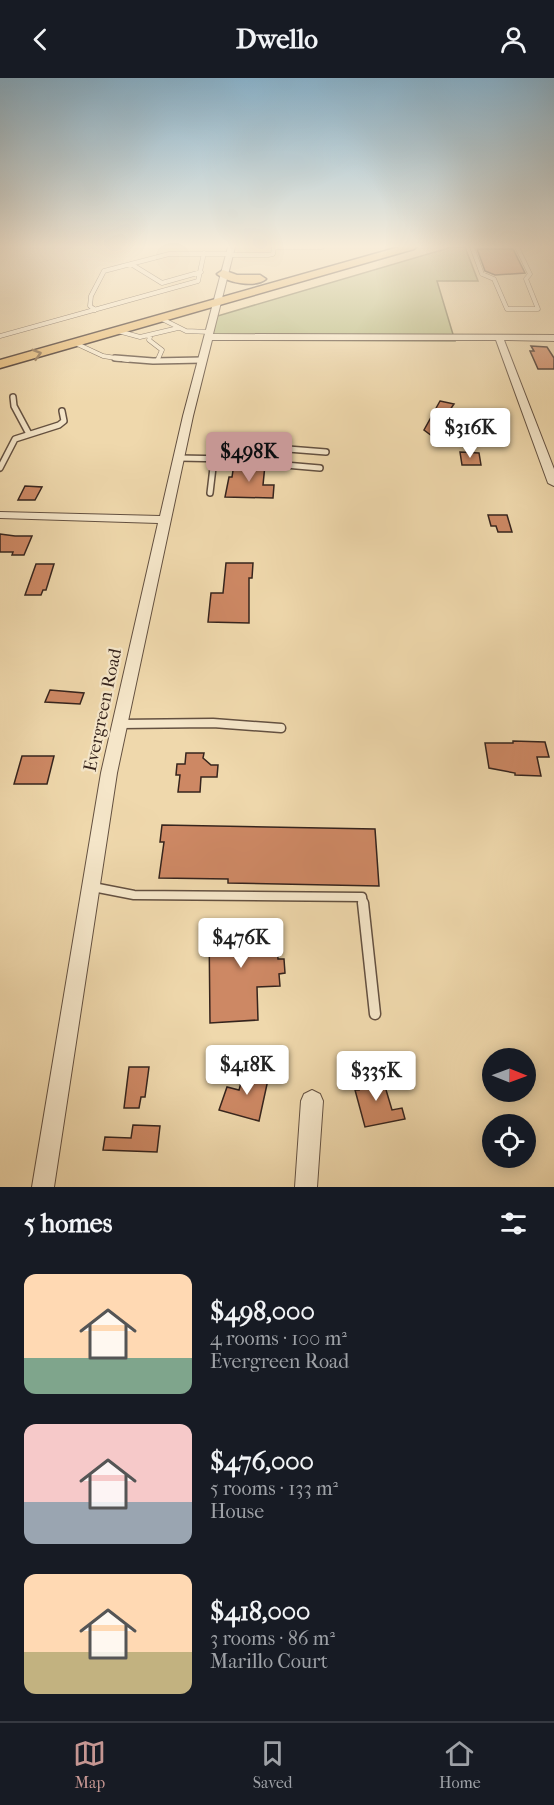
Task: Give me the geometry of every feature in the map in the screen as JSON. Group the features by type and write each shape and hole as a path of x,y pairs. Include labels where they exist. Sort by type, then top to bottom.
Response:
{"main road":[{"path":"0,352 206,299"},
{"path":"0,364 160,318 210,299"},
{"path":"63,334 75,343"}],"street":[{"name":"Evergreen Road","path":"43,1187 90,886 119,724 216,299"},
{"path":"209,335 554,338"},
{"path":"499,338 554,483"},
{"path":"0,515 165,520"},
{"path":"306,1187 312,1101"}],"lane":[{"path":"91,299 90,306 95,310"},
{"path":"0,336 136,299"},
{"path":"503,299 507,309 538,309 534,299"},
{"path":"160,318 186,331 209,335"},
{"path":"118,331 136,337 150,337 178,328"},
{"path":"150,337 149,340 162,350 158,359"},
{"path":"75,343 92,354 111,359 203,360"},
{"path":"13,397 14,406 29,434"},
{"path":"0,468 15,439 59,425 64,421 62,411"},
{"path":"280,460 288,449 326,452"},
{"path":"179,458 280,460 285,465 320,468"},
{"path":"210,493 214,459"},
{"path":"119,724 224,723 281,728"},
{"path":"90,886 134,895 362,897 375,1014"}],"green space":[{"path":"276,299 442,299 455,341 210,340 214,317"}],"building":[{"path":"531,346 547,347 554,358 554,369 538,369 530,351 534,351"},
{"path":"440,401 454,404 432,436 424,430"},
{"path":"223,436 240,439 238,451 221,451"},
{"path":"460,452 479,453 481,465 462,465"},
{"path":"234,464 265,465 263,485 274,485 273,498 225,497"},
{"path":"25,486 42,487 35,500 18,500"},
{"path":"488,515 507,515 512,532 498,532 496,526 491,526"},
{"path":"0,534 32,536 24,555 12,555 13,552 0,552"},
{"path":"226,563 253,563 252,578 249,578 249,623 208,622 211,593 223,593"},
{"path":"36,564 54,564 46,590 43,590 41,595 25,595"},
{"path":"50,690 84,693 80,704 45,702"},
{"path":"513,741 545,742 549,757 537,757 541,776 515,775 515,773 489,768 485,743 513,743"},
{"path":"186,753 204,753 203,758 211,765 218,765 217,777 201,777 200,792 178,792 180,775 176,775 177,764 185,764"},
{"path":"22,756 54,756 47,784 14,784"},
{"path":"162,825 375,829 379,886 228,883 228,879 159,878 164,842 160,842"},
{"path":"275,921 278,959 284,959 285,973 279,974 280,986 257,987 258,1020 210,1023 209,925"},
{"path":"129,1067 149,1067 145,1097 141,1097 139,1108 124,1108"},
{"path":"245,1069 269,1075 259,1121 219,1110 227,1087 239,1090"},
{"path":"381,1073 392,1110 402,1108 405,1119 365,1127 355,1090 359,1090 356,1078"},
{"path":"133,1125 160,1126 157,1152 103,1150 105,1137 131,1138"}]}
